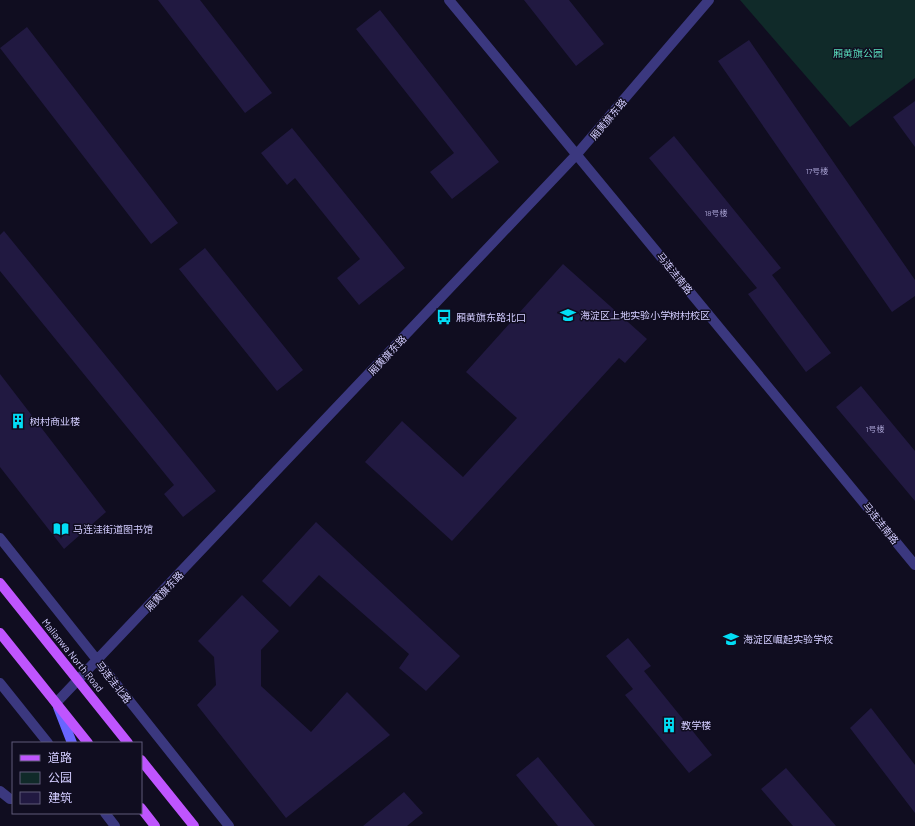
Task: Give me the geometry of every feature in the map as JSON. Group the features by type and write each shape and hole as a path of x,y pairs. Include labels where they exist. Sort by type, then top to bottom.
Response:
{"main road":[{"name":"Malianwa North Road","path":"0,582 127,742"},
{"path":"0,633 87,742"},
{"path":"56,703 72,742"},
{"path":"142,761 194,826"},
{"path":"142,809 156,826"}],"street":[{"name":"马连洼南路","path":"449,0 915,565"},
{"name":"厢黄旗东路","path":"56,703 98,661 577,154 709,0"},
{"name":"马连洼北路","path":"0,538 229,826"},
{"path":"0,683 47,742"},
{"path":"0,791 12,799"},
{"path":"106,814 115,826"}],"green space":[{"name":"厢黄旗公园","path":"740,0 915,0 915,78 850,127"}],"building":[{"path":"158,0 200,0 272,93 245,113"},
{"path":"524,0 569,0 604,44 576,66"},
{"path":"380,10 499,162 452,199 430,172 454,153 356,29"},
{"path":"27,27 178,223 151,244 0,48"},
{"path":"749,40 915,280 915,296 892,312 718,61"},
{"path":"915,101 915,147 893,117"},
{"path":"292,128 405,268 359,305 337,278 360,259 295,178 287,185 261,153"},
{"path":"674,136 781,268 772,275 831,353 806,372 748,294 757,288 649,158"},
{"path":"4,231 216,491 183,517 164,494 174,485 0,271 0,235"},
{"path":"205,248 303,370 277,391 179,269"},
{"path":"563,264 647,339 625,363 619,358 452,541 365,462 402,421 463,477 517,418 466,372"},
{"name":"树村商业楼","path":"0,374 106,512 64,549 0,467"},
{"path":"861,386 915,451 915,501 836,407"},
{"path":"316,522 460,656 426,691 399,668 409,654 319,575 290,607 262,581"},
{"path":"242,595 279,631 261,650 261,686 311,732 347,692 390,735 286,818 197,705 216,685 214,657 198,641"},
{"name":"教学楼","path":"628,638 651,666 644,671 712,755 689,773 625,695 633,689 606,656"},
{"path":"871,708 915,765 915,813 850,728"},
{"path":"538,757 595,826 558,826 516,775"},
{"path":"786,768 836,826 793,826 761,789"},
{"path":"404,792 423,813 407,826 363,826"}],"place":[{"name":"海淀区上地实验小学树村校区","path":"568,315"},
{"name":"厢黄旗东路北口","path":"444,317"},
{"name":"树村商业楼","path":"18,421"},
{"name":"马连洼街道图书馆","path":"61,529"},
{"name":"海淀区崛起实验学校","path":"731,639"},
{"name":"教学楼","path":"669,725"}]}
